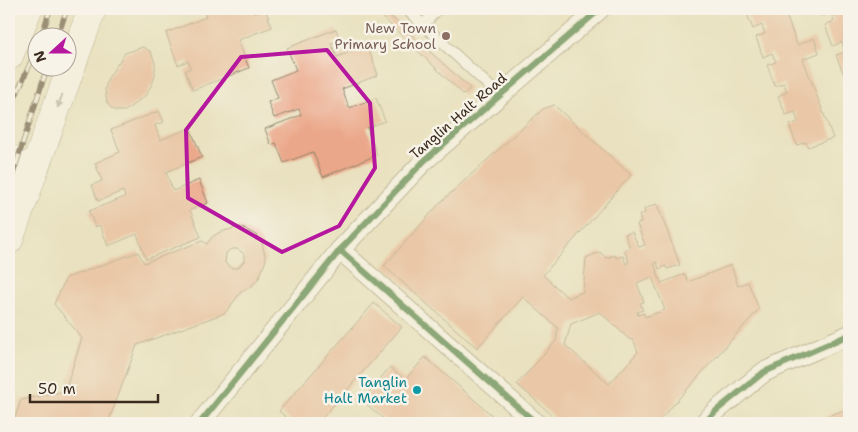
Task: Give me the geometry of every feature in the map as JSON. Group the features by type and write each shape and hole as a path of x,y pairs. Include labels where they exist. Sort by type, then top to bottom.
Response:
{"main road":[{"path":"9,56 28,9"},
{"path":"9,240 92,9"},
{"path":"9,158 18,164 26,194"}],"street":[{"name":"Tanglin Halt Road","path":"200,423 340,250 424,161 600,9"},
{"path":"340,250 536,423"},
{"path":"704,423 764,372 849,335"}],"lane":[{"path":"406,9 500,96"},
{"path":"423,24 438,9"}],"highlighted area":[{"path":"327,50 370,103 375,168 339,226 282,252 188,198 186,130 241,57"}],"building":[{"path":"203,9 252,9 254,13 265,9 272,27 238,40 249,68 193,90 185,71 191,68 188,61 178,65 166,33 206,17"},
{"path":"374,9 389,9 386,12 470,88 464,95"},
{"path":"745,9 784,9 797,45 814,38 819,53 803,59 833,138 808,147 806,142 797,145 789,125 798,122 795,112 786,115 778,96 787,92 784,83 775,86 767,65 776,62 772,53 763,57 756,37 765,34 762,25 753,29"},
{"path":"819,9 849,9 849,73 844,75 836,55 845,52 842,42 833,46 825,25 834,21 831,13 822,16"},
{"path":"336,29 340,40 331,43 337,57 367,45 378,75 342,89 349,108 376,98 385,121 367,128 377,155 323,177 313,152 284,163 276,143 271,145 265,129 301,115 299,109 274,118 268,102 278,98 271,80 296,70 287,48"},
{"path":"143,47 151,52 155,63 155,76 152,84 146,95 125,111 116,111 107,103 105,89 108,78 125,53"},
{"path":"554,105 631,175 543,275 568,298 583,292 586,258 600,252 606,258 615,255 616,258 623,256 626,264 629,262 624,250 630,248 625,234 632,232 639,247 645,245 637,224 641,222 639,215 645,213 644,209 657,204 680,265 667,269 666,266 659,269 657,262 654,263 661,283 685,274 688,282 731,265 738,286 748,282 759,309 657,423 561,423 517,384 556,341 558,328 523,297 477,348 384,266 440,203 543,109","holes":["652,277 665,310 645,317 644,313 638,315 637,312 643,310 640,303 644,302 637,283","600,312 630,340 633,339 638,352 609,384 565,345 571,324"]},
{"path":"159,111 164,122 155,125 160,140 190,128 202,157 166,172 173,191 199,180 208,203 190,210 201,237 146,259 137,234 108,246 100,225 95,227 89,211 125,197 123,191 98,201 92,185 102,181 95,163 120,152 111,130"},
{"path":"240,227 256,235 262,243 266,260 259,278 252,286 242,291 225,313 137,345 108,423 13,423 21,400 65,391 82,338 54,304 66,278 138,252 144,263 202,241 207,244 212,237 220,232","holes":["231,249 238,249 244,254 244,261 238,268 231,268 225,263 226,253"]},
{"path":"374,303 402,327 318,423 293,423 279,411"},
{"name":"Tanglin Halt Market","path":"425,357 501,423 388,423 362,400 390,367 405,380"},
{"path":"849,408 849,423 809,423"}],"railway":[{"path":"44,28 50,9"},
{"path":"60,28 67,9"},
{"path":"9,111 28,68"},
{"path":"9,186 44,78"}],"cycle path":[{"path":"200,423 340,250 424,161 600,9"},
{"path":"340,250 536,423"},
{"path":"704,423 764,372 849,335"}],"place":[{"name":"New Town Primary School","path":"446,36"},
{"name":"Tanglin Halt Market","path":"417,390"}]}
